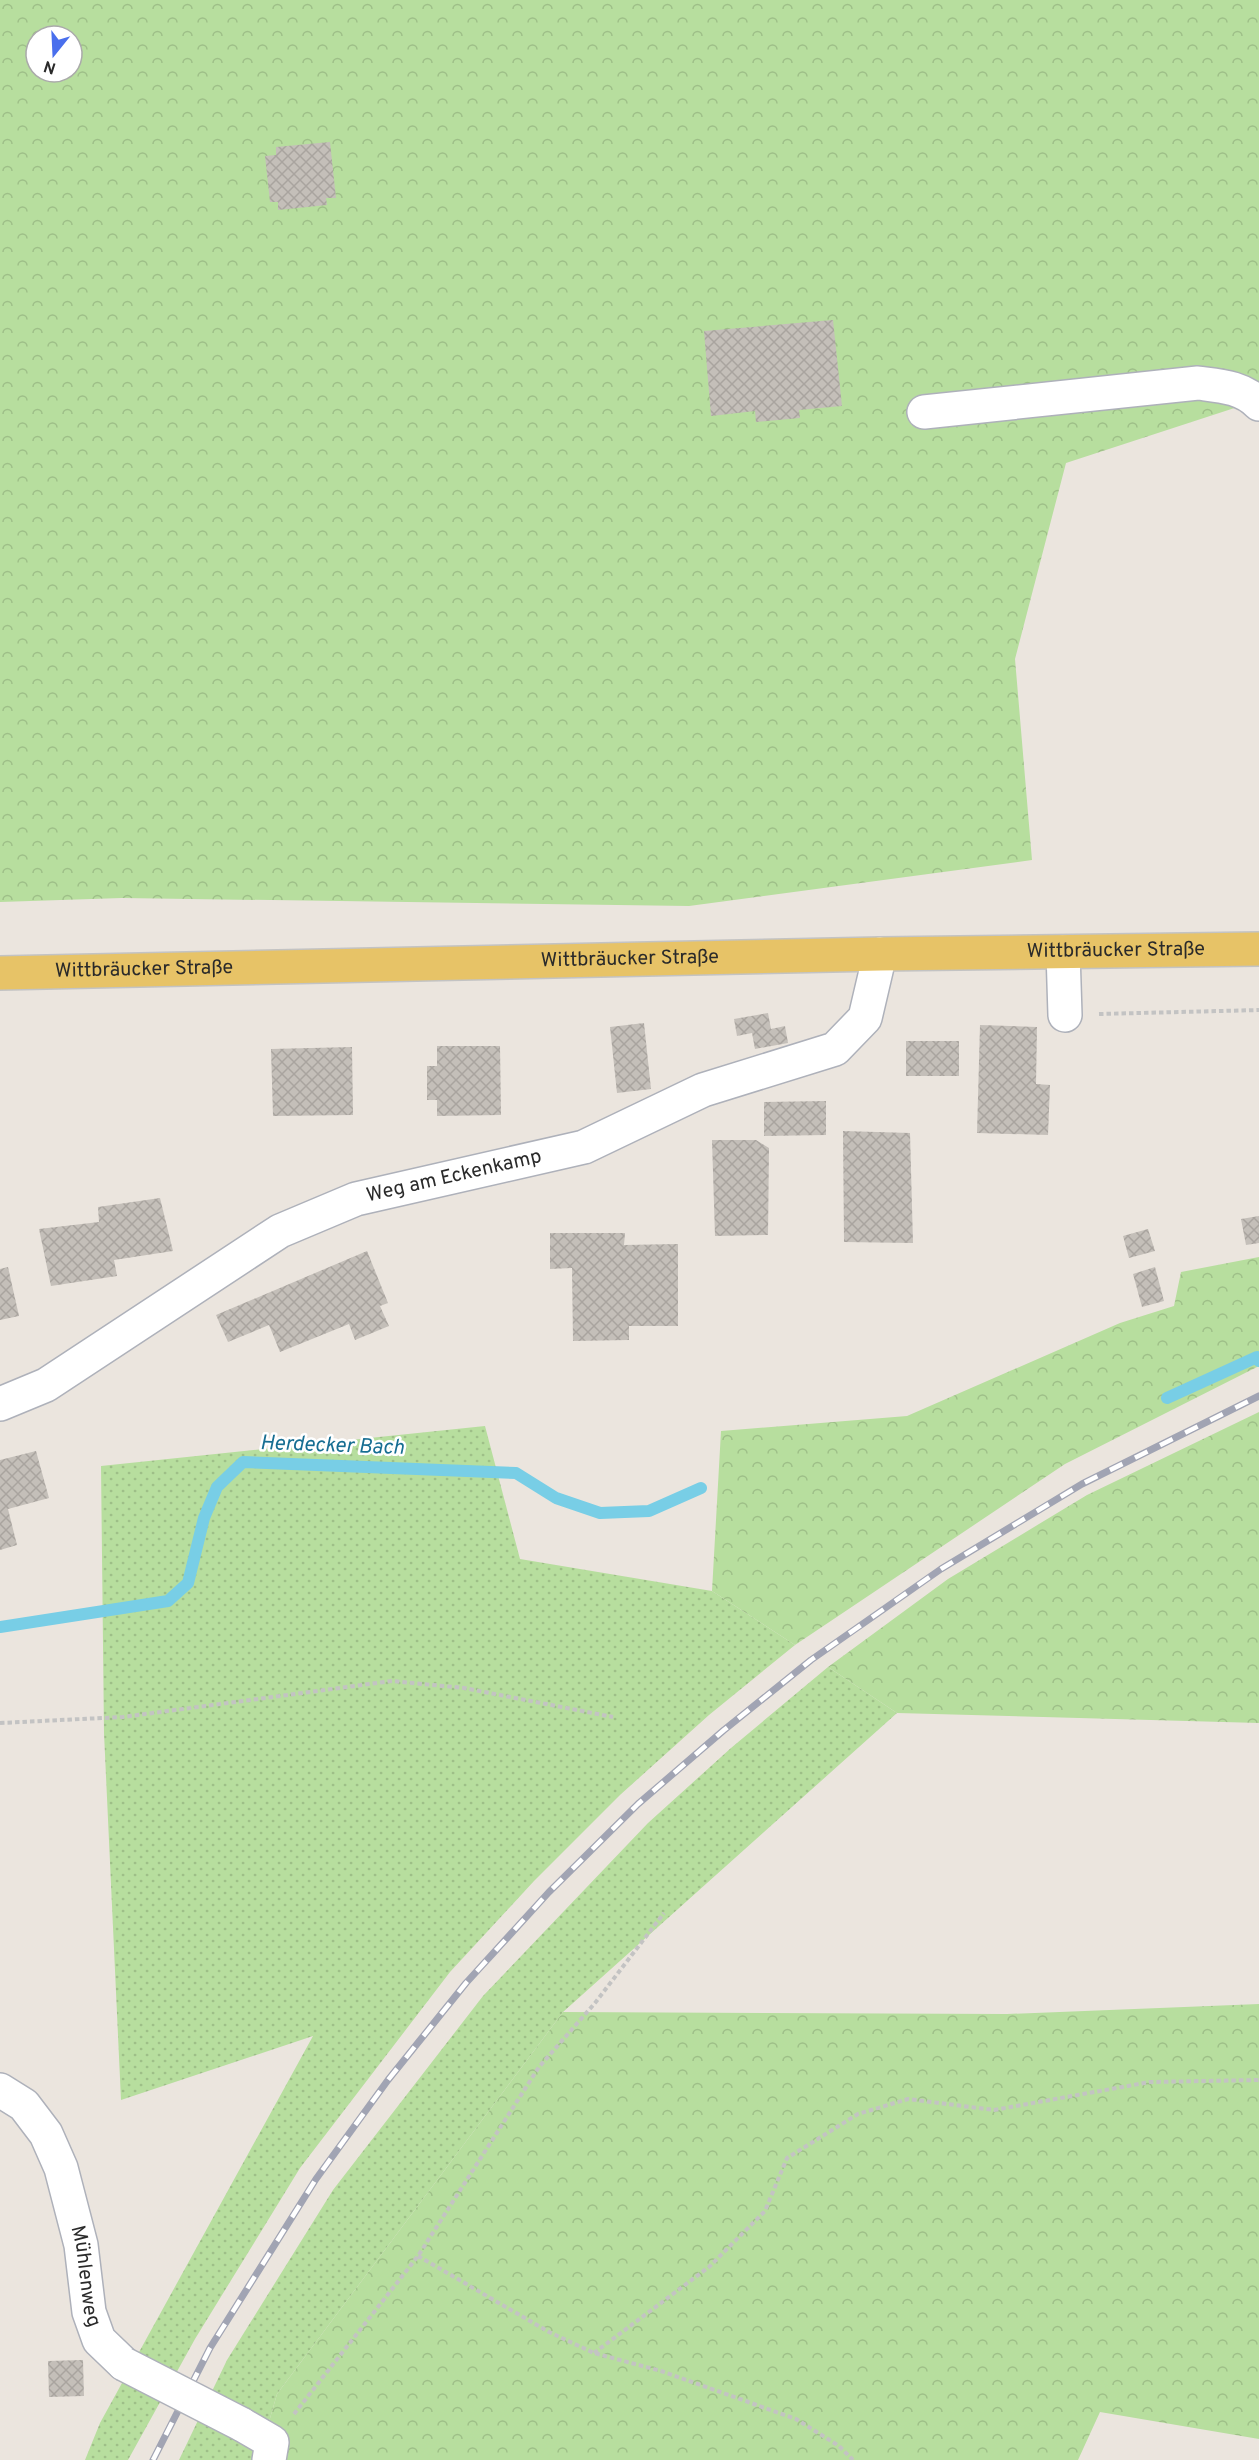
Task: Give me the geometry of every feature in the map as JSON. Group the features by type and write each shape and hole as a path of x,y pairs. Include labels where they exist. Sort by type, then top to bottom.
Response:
{"main road":[{"name":"Wittbräucker Straße","path":"0,973 880,954 1259,949"}],"street":[{"path":"924,411 1198,383 1225,386 1244,392 1259,405"},
{"path":"1063,952 1065,1015"},
{"name":"Weg am Eckenkamp","path":"0,1404 46,1385 280,1231 356,1199 584,1147 703,1090 835,1049 865,1018 880,954"},
{"name":"Mühlenweg","path":"0,2090 24,2105 46,2134 61,2168 81,2245 89,2312 99,2340 124,2364 241,2424 271,2451"}],"path":[{"path":"1065,1015 1259,1010"},
{"path":"0,1723 123,1717 392,1681 464,1688 613,1717"},
{"path":"271,2451 418,2256 539,2067 602,1995 664,1913"},
{"path":"594,2353 709,2267 765,2211 787,2158 858,2114 908,2100 994,2110 1150,2082 1259,2080"},
{"path":"418,2256 549,2332 594,2353 661,2371 795,2419 839,2446 853,2460"}],"green space":[{"path":"0,0 1259,0 1259,400 1066,463 1015,659 1032,860 689,906 122,898 0,902"},
{"path":"1259,1257 1259,1366 1065,1464 795,1645 712,1591 721,1431 907,1416 1120,1323 1174,1306 1181,1272"},
{"path":"1259,1412 1259,1723 897,1713 828,1667 948,1579 1087,1495"},
{"path":"485,1426 520,1559 712,1591 795,1645 709,1715 620,1795 534,1881 450,1972 300,2168 195,2339 128,2460 85,2460 100,2423 313,2036 121,2100 104,1733 101,1466"},
{"path":"828,1667 897,1713 563,2012 277,2394 258,2460 179,2460 227,2360 333,2190 483,1996 648,1823 731,1748"},
{"path":"1259,2004 1259,2439 1100,2412 1078,2460 258,2460 277,2394 563,2012 1007,2014"}],"building":[{"path":"330,142 336,198 326,198 327,205 278,210 278,202 270,202 265,156 276,155 276,147"},
{"path":"833,320 842,406 799,410 800,418 756,422 755,411 711,416 704,331"},
{"path":"768,1013 771,1029 785,1026 788,1043 755,1049 752,1033 737,1036 734,1019"},
{"path":"644,1023 651,1089 617,1093 610,1027"},
{"path":"980,1025 1037,1027 1036,1084 1050,1085 1048,1135 977,1133"},
{"path":"906,1041 959,1041 959,1076 906,1076"},
{"path":"437,1046 500,1046 501,1115 437,1116 437,1100 427,1100 427,1066 437,1066"},
{"path":"352,1047 353,1115 273,1116 271,1049"},
{"path":"826,1101 826,1135 764,1136 764,1102"},
{"path":"843,1131 910,1133 913,1243 844,1242"},
{"path":"712,1140 756,1140 769,1148 768,1235 715,1236"},
{"path":"160,1198 173,1251 114,1260 117,1276 51,1286 39,1229 99,1222 98,1207"},
{"path":"1259,1216 1259,1243 1246,1245 1241,1219"},
{"path":"1148,1229 1155,1251 1129,1258 1123,1236"},
{"path":"550,1233 625,1233 624,1245 678,1244 678,1326 629,1326 629,1340 573,1341 572,1268 550,1269"},
{"path":"367,1251 388,1303 380,1306 389,1326 355,1340 349,1324 280,1352 269,1325 228,1342 216,1315"},
{"path":"8,1267 19,1316 0,1320 0,1269"},
{"path":"1155,1267 1164,1301 1142,1307 1133,1274"},
{"path":"36,1451 49,1498 8,1509 17,1545 0,1550 0,1460"},
{"path":"83,2360 84,2396 49,2397 48,2361"}],"waterway":[{"name":"Herdecker Bach","path":"1167,1398 1257,1357 1259,1361"},
{"name":"Herdecker Bach","path":"0,1627 168,1601 188,1583 204,1518 217,1487 243,1462 516,1473 556,1498 600,1513 649,1511 701,1488"}],"railway":[{"path":"153,2460 210,2348 316,2179 388,2080 466,1983 549,1892 638,1804 724,1730 811,1660 941,1569 1082,1484 1259,1396"}]}
